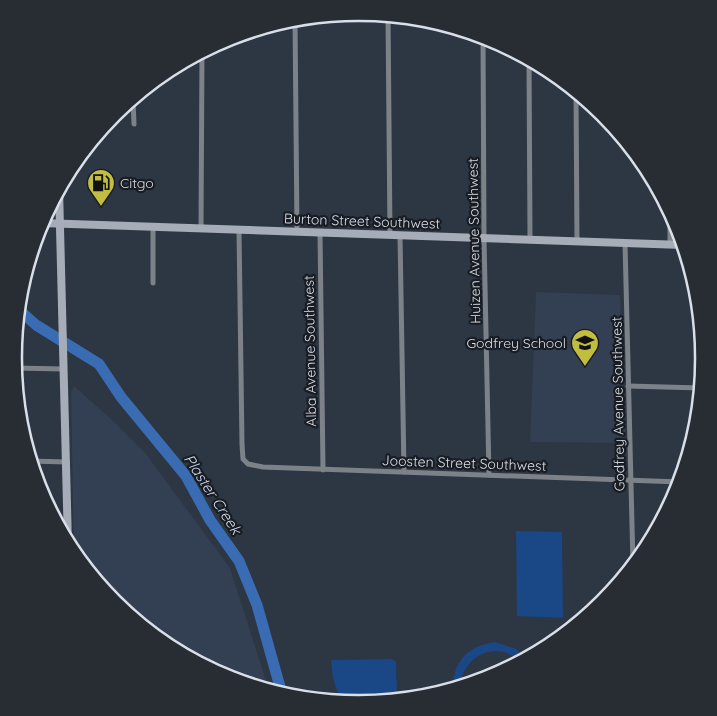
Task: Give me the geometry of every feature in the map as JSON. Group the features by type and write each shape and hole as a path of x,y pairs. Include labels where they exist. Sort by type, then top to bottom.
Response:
{"main road":[{"path":"59,203 68,527"},
{"name":"Burton Street Southwest","path":"49,224 675,244"}],"street":[{"path":"388,23 390,235"},
{"path":"295,28 297,232"},
{"name":"Huizen Avenue Southwest","path":"483,45 484,238 489,476"},
{"path":"202,60 202,228"},
{"path":"528,67 530,239"},
{"path":"576,101 576,241"},
{"path":"133,107 134,124"},
{"path":"153,227 154,283"},
{"path":"670,229 670,244"},
{"name":"Joosten Street Southwest","path":"239,230 242,444 243,460 248,464 263,467 323,470 672,482"},
{"name":"Alba Avenue Southwest","path":"320,232 323,470"},
{"path":"400,235 404,472"},
{"name":"Godfrey Avenue Southwest","path":"626,243 634,552"},
{"path":"22,368 64,369"},
{"path":"628,386 694,388"},
{"path":"38,461 67,462"}],"shaded area":[{"path":"536,292 620,295 625,443 530,442"},
{"path":"74,386 146,454 230,568 266,682 250,677 210,660 171,638 120,596 91,563 74,537 71,392"},
{"path":"516,531 562,532 563,618 517,616"},
{"path":"495,642 516,649 521,653 513,657 501,652 491,651 482,654 467,667 463,678 453,681 455,671 464,656 477,647"},
{"path":"392,659 396,662 397,692 339,694 334,682 331,660"}],"waterway":[{"name":"Plaster Creek","path":"25,315 36,325 99,364 121,397 186,476 210,520 239,561 257,605 279,685"}],"place":[{"name":"Citgo","path":"101,207"},
{"name":"Godfrey School","path":"585,367"}]}
